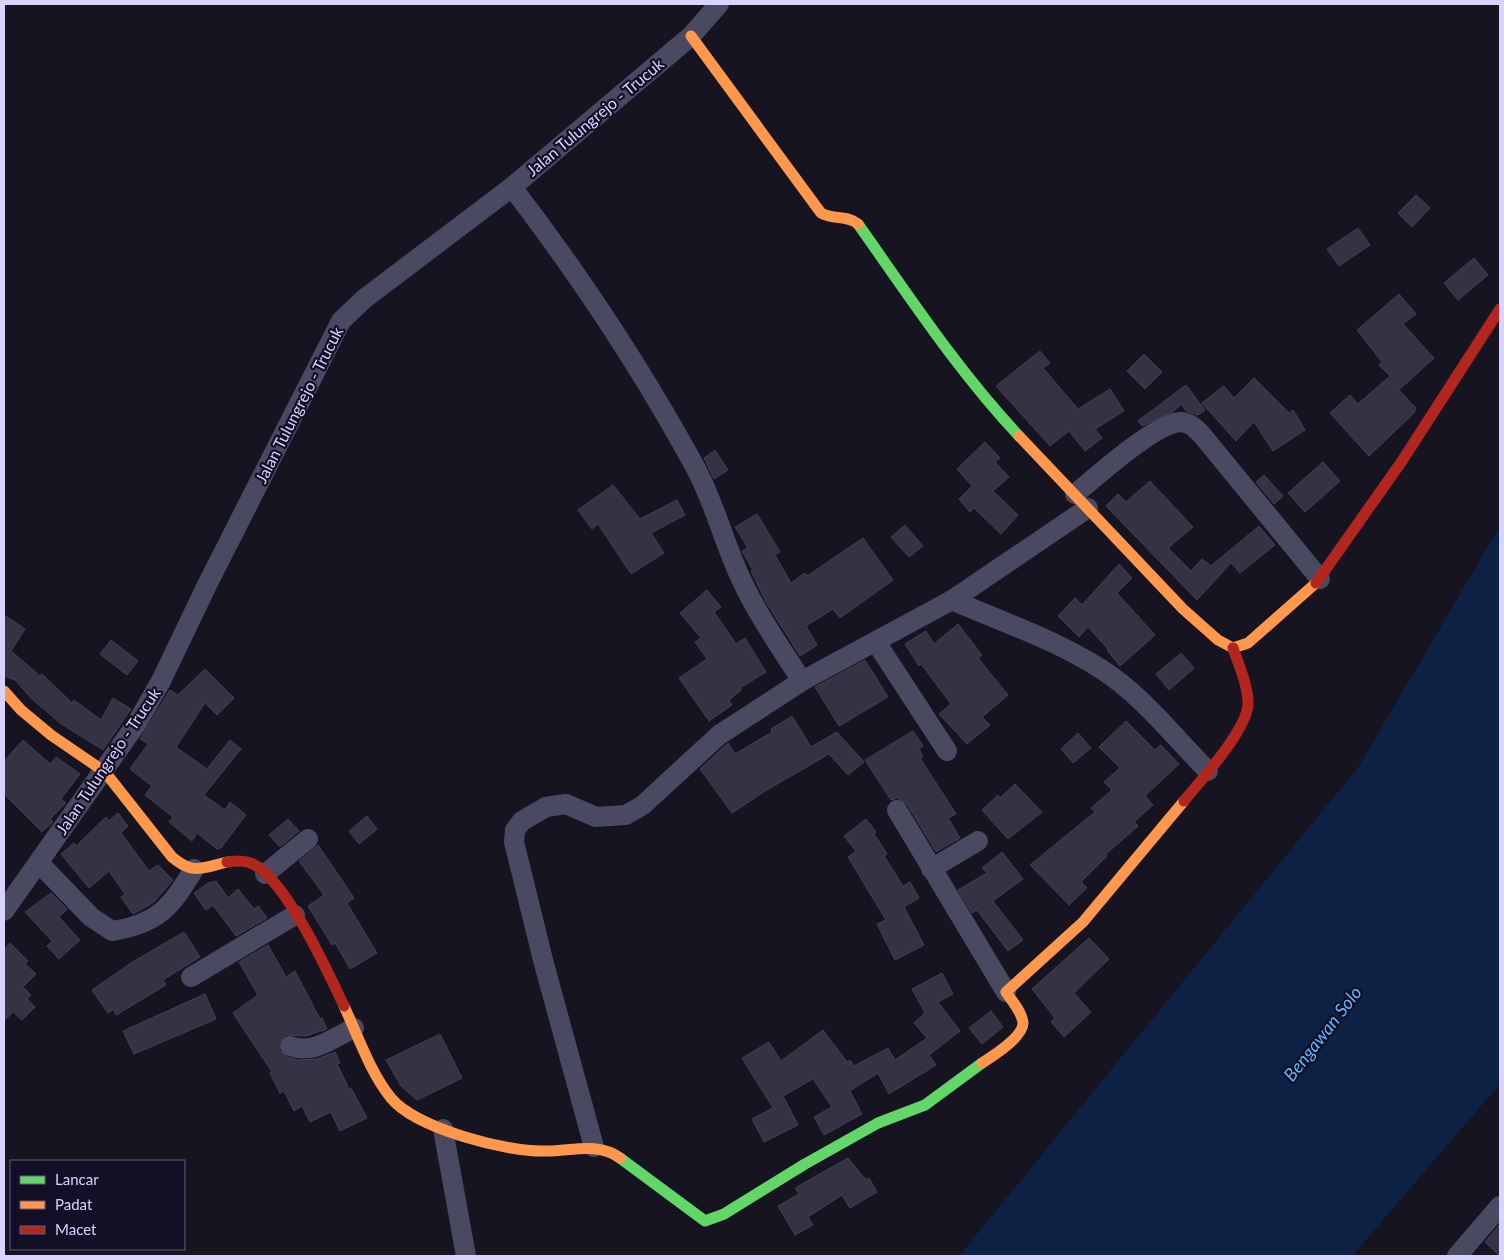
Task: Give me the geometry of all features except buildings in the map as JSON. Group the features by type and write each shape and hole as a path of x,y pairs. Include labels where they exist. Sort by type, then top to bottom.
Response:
{"street":[{"name":"Jalan Tulungrejo - Trucuk","path":"4,911 104,772 137,723 161,681 207,585 341,321 364,299 512,187 691,36 719,4"},
{"path":"691,36 821,213 831,218 851,219 858,222 972,383 1183,609 1218,640 1233,648 1246,685 1248,706 1239,730 1208,771 1083,922 1006,992"},
{"path":"512,187 580,279 631,356 695,466 712,502 737,570 756,608 802,681"},
{"path":"1233,648 1248,642 1320,579 1402,461 1458,371 1500,309"},
{"path":"594,1147 541,951 514,842 515,830 522,821 546,807 566,804 596,816 626,815 643,805 719,735 802,681 952,600 1082,501 1117,459 1150,436 1173,424 1186,423 1193,426 1202,435 1320,579"},
{"path":"952,600 1056,643 1102,670 1134,695 1208,771"},
{"path":"876,642 947,751"},
{"path":"4,691 21,710 51,735 104,772 172,857 184,867 194,869 224,861 241,861 254,864 265,874 295,915 354,1028 378,1079 390,1098 402,1109 417,1118 443,1129 533,1151 558,1151 594,1147 609,1150 705,1221 714,1219 878,1123 925,1105 998,1052 1019,1034 1023,1024 1020,1013 897,810"},
{"path":"265,874 308,839"},
{"path":"931,869 978,841"},
{"path":"39,863 91,917 112,931 135,928 160,914 173,902 194,869"},
{"path":"191,977 295,915"},
{"path":"290,1046 300,1050 310,1050 354,1028"},
{"path":"443,1129 466,1256"},
{"path":"1459,1256 1500,1206"}],"water":[{"name":"Bengawan Solo","path":"1500,526 1500,1084 1352,1256 959,1256 1359,766"}],"traffic: fast":[{"path":"858,224 915,306 975,386 1019,436"},
{"path":"620,1158 705,1221 724,1214 805,1164 878,1123 925,1105 982,1063"}],"traffic: slow":[{"path":"691,36 821,213 850,219 858,224"},
{"path":"1019,436 1183,609 1218,640 1233,648 1248,643 1316,583"},
{"path":"4,691 21,710 51,735 105,772 172,857 179,863 192,868 204,868 227,862"},
{"path":"982,1063 1007,1046 1022,1028 1021,1015 1006,992 1083,922 1184,801"},
{"path":"344,1006 371,1065 384,1088 391,1098 403,1109 420,1119 463,1136 510,1148 530,1151 585,1148 603,1150 620,1158"}],"traffic: jam":[{"path":"1316,583 1402,461 1500,309"},
{"path":"1184,801 1232,741 1246,715 1248,704 1246,690 1233,648"},
{"path":"227,862 244,861 253,864 266,873 279,888 305,928 344,1006"}]}
